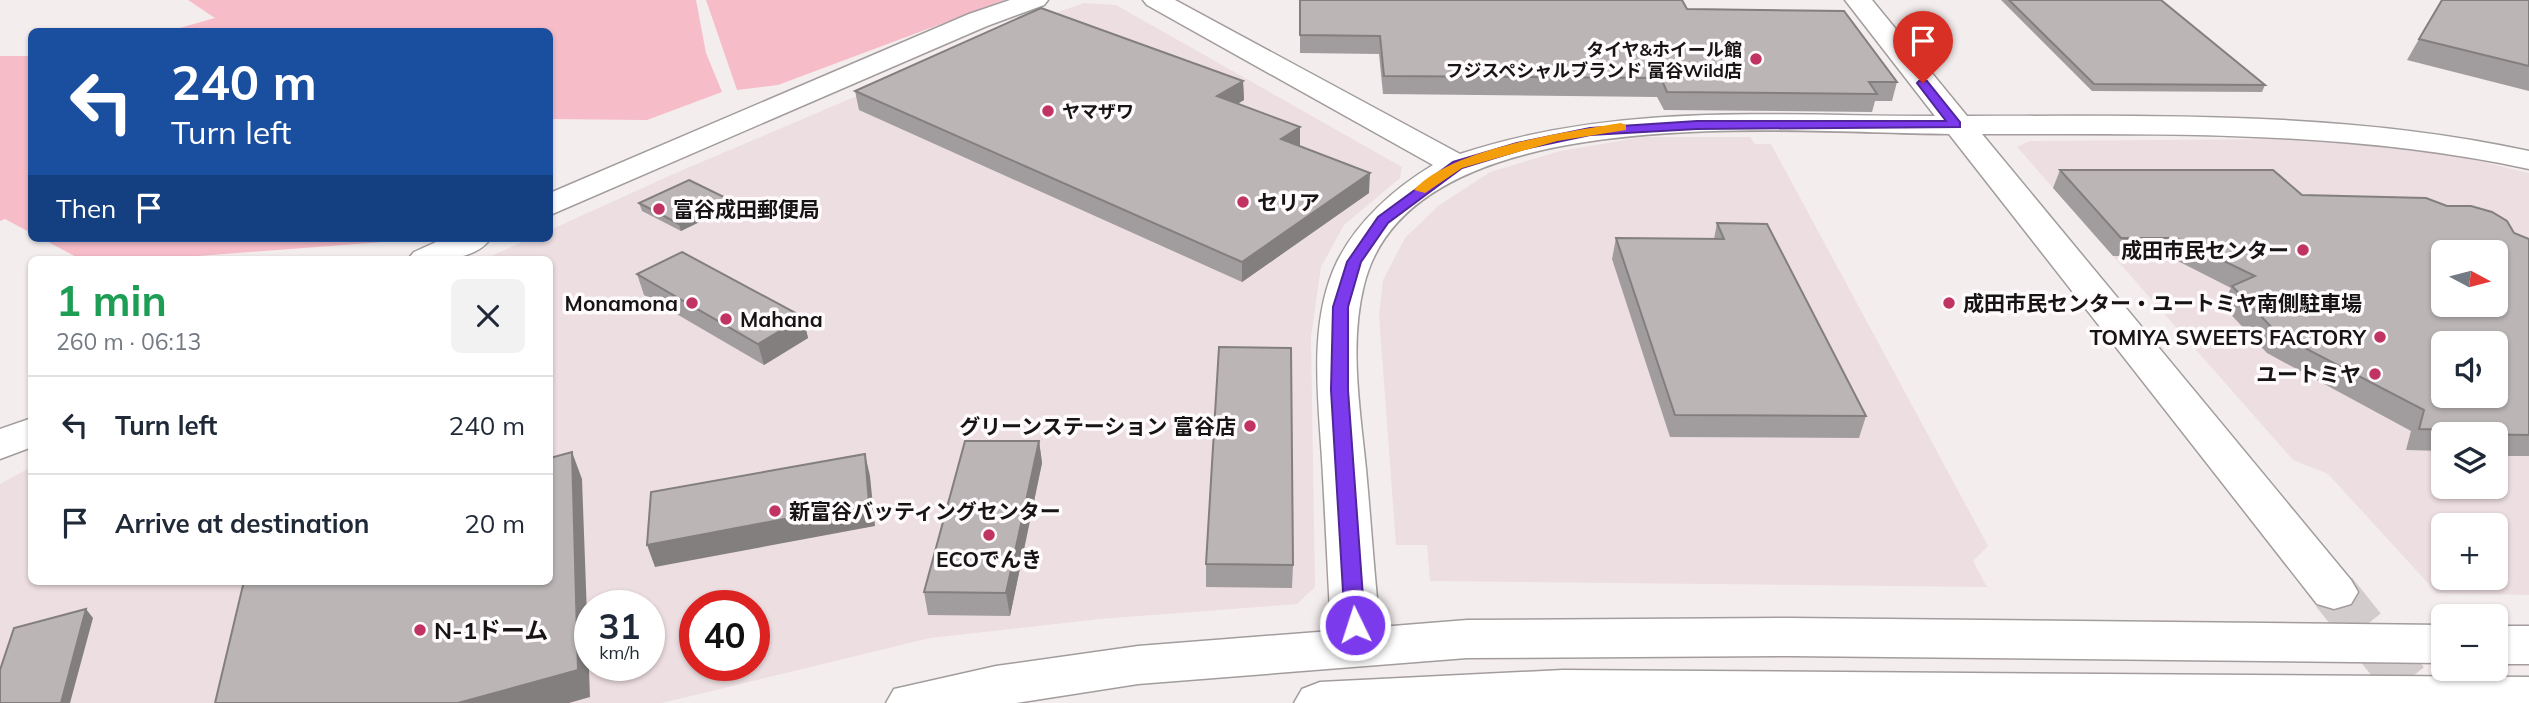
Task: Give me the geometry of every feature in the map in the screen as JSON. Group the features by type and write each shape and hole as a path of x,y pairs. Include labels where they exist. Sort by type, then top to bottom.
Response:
{"street":[{"path":"553,204 966,25 1035,0"},
{"path":"1156,0 1457,165"},
{"path":"1858,0 1955,125 2334,592"},
{"path":"1357,646 1339,390 1341,307 1354,262 1382,220 1457,165 1556,137 1622,127 1955,125 2319,129 2435,141 2529,160"},
{"path":"433,256 465,242"},
{"path":"0,445 28,433"},
{"path":"912,703 996,686 1139,665 1467,639 1763,638 2431,644"},
{"path":"2508,645 2529,645"},
{"path":"1321,703 1577,690 2529,697"}],"shaded area":[{"path":"188,0 696,0 706,53 722,92 647,120 553,119 553,28 180,28 215,18"},
{"path":"706,0 1005,0 778,85 737,90"},
{"path":"1084,3 1116,5 1402,167 1400,178 1344,225 1321,267 1311,337 1315,587 1297,604 1100,619 930,638 770,677 770,590 679,590 679,681 753,681 662,703 0,703 0,484 28,469 28,585 553,585 553,256 492,256 522,242 553,242 553,229 678,172 1038,19"},
{"path":"0,56 28,56 28,231 5,219 0,221"},
{"path":"1643,137 1750,137 1755,144 1771,144 1988,546 1973,561 1987,587 1430,581 1427,545 1396,545 1379,315 1383,280 1405,238 1438,206 1490,172 1560,151"},
{"path":"2030,141 2352,141 2449,154 2529,173 2529,595 2437,593 2434,590 2508,590 2508,513 2431,513 2431,586 2328,474 2293,460 2017,147"},
{"path":"48,242 383,242 198,256 74,256"}],"building":[{"path":"1300,0 1682,0 1687,9 1844,11 1897,82 1869,82 1877,94 1667,92 1661,78 1384,76 1380,36 1300,35"},
{"path":"2009,0 2161,0 2265,85 2094,84"},
{"path":"2442,0 2529,0 2529,66 2419,39"},
{"path":"1041,8 1243,81 1217,96 1300,127 1281,139 1370,173 1242,262 855,91"},
{"path":"2060,170 2273,170 2302,195 2426,198 2447,206 2471,206 2492,212 2507,221 2514,233 2529,239 2529,435 2508,435 2508,422 2431,422 2431,429 2419,429 2424,410 2278,334 2232,286 2255,276 2176,238 2121,238"},
{"path":"689,180 728,199 679,224 639,203"},
{"path":"1717,223 1767,224 1866,416 1675,415 1616,238 1724,239"},
{"path":"682,252 803,317 758,344 637,274"},
{"path":"1219,347 1291,348 1293,565 1206,564"},
{"path":"965,441 1039,441 1006,593 924,592"},
{"path":"572,452 576,590 574,671 458,703 215,703 243,585 553,585 553,457"},
{"path":"865,454 869,503 647,545 651,492"},
{"path":"86,609 61,703 0,703 0,670 14,628"}],"tunnel":[{"path":"2334,592 2423,703"}],"slow traffic":[{"path":"1421,190 1457,165 1556,137 1621,127"}],"place":[{"name":"タイヤ&ホイール館 フジスペシャルブランド 富谷Wild店","path":"1756,59"},
{"name":"ヤマザワ","path":"1048,111"},
{"name":"セリア","path":"1243,202"},
{"name":"富谷成田郵便局","path":"659,209"},
{"name":"成田市民センター","path":"2303,250"},
{"name":"Monamona","path":"692,303"},
{"name":"成田市民センター・ユートミヤ南側駐車場","path":"1949,303"},
{"name":"Mahana","path":"726,319"},
{"name":"TOMIYA SWEETS FACTORY","path":"2380,337"},
{"name":"ユートミヤ","path":"2375,374"},
{"name":"グリーンステーション 富谷店","path":"1250,426"},
{"name":"新富谷バッティングセンター","path":"775,511"},
{"name":"ECOでんき","path":"989,535"},
{"name":"N-1ドーム","path":"420,630"}],"route":[{"path":"1355,625 1339,390 1341,307 1354,262 1382,220 1457,165 1556,137 1590,131 1622,127 1736,124 1955,125 1923,83"}]}
